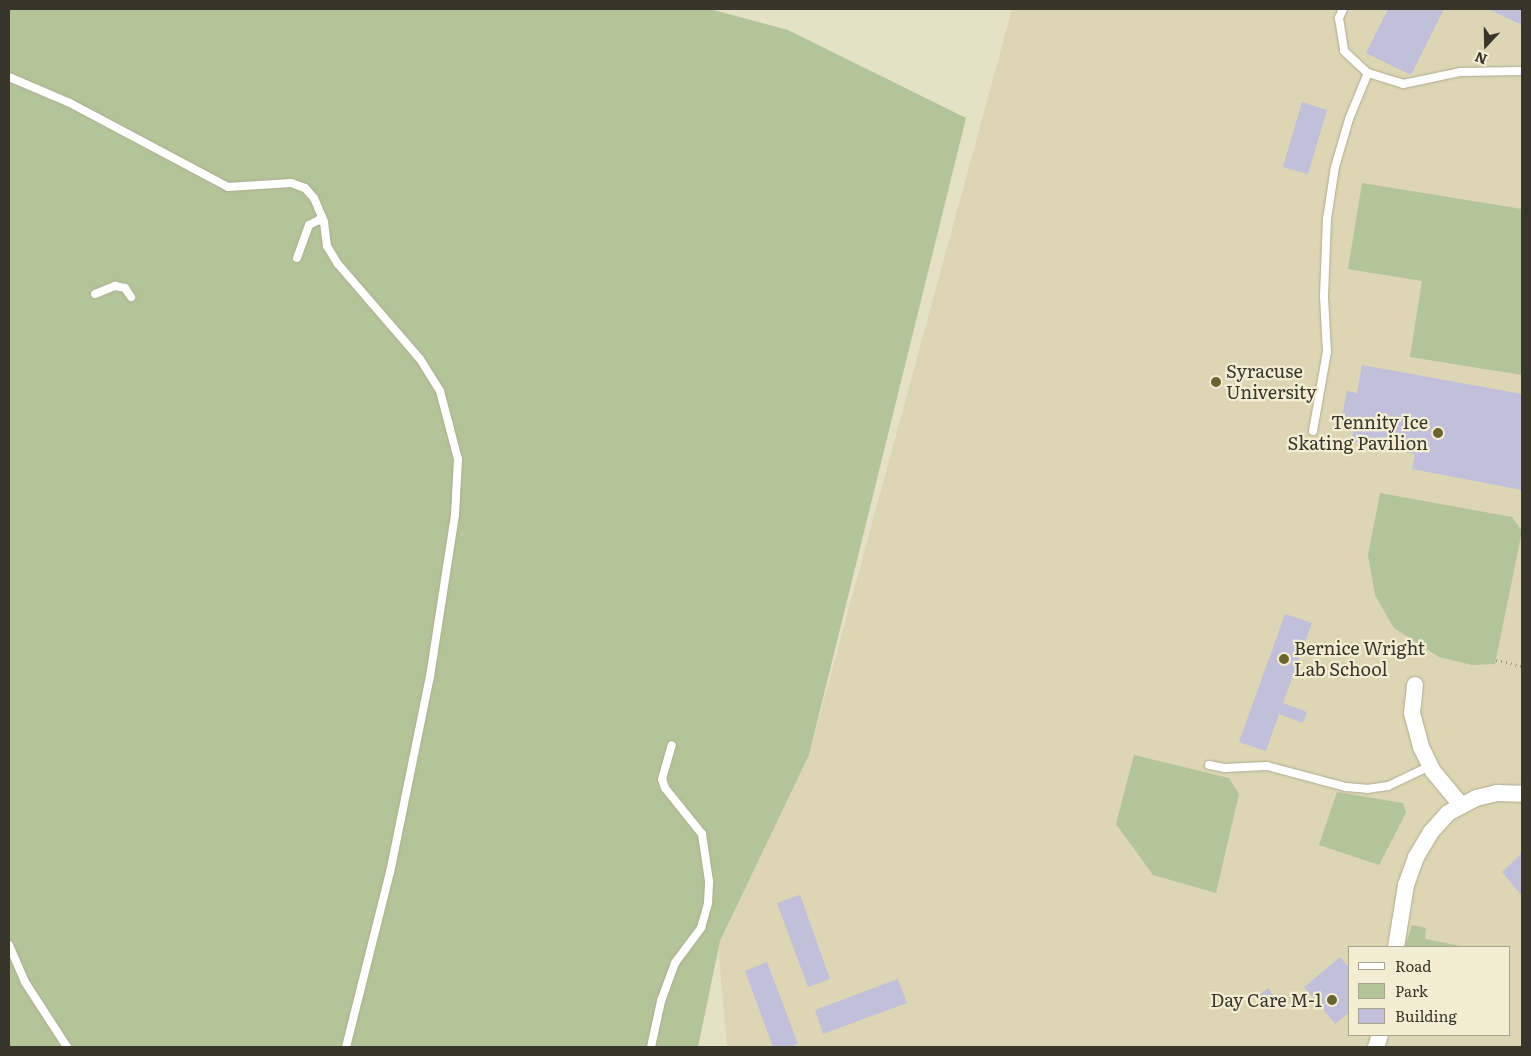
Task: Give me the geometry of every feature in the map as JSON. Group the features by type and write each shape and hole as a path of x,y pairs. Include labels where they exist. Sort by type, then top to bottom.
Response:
{"street":[{"path":"1415,685 1412,713 1421,747 1430,766 1461,805"},
{"path":"1396,946 1406,885 1416,857 1432,832 1461,805 1476,798 1498,793 1522,794"}],"lane":[{"path":"1344,9 1339,18 1344,51 1368,73 1403,84 1460,72 1522,71"},
{"path":"1313,431 1327,352 1324,296 1331,193 1349,119 1368,73"},
{"path":"9,77 70,103 228,187 291,183 305,188 314,198 324,222 327,246 338,264 420,359 440,392 456,443 459,470 430,676 390,872 346,1047"},
{"path":"297,258 310,225 319,220 324,222"},
{"path":"95,294 115,286 125,288 132,297"},
{"path":"651,1047 661,1001 675,963 701,928 708,903 709,880 702,834 669,794 662,779 672,745"},
{"path":"1209,765 1224,768 1267,766 1346,787 1367,789 1393,784 1430,766"},
{"path":"9,945 25,982 67,1047"}],"path":[{"path":"1496,660 1522,666"}],"shaded area":[{"name":"Syracuse University","path":"1012,9 1522,9 1522,1047 727,1047 718,945 809,755"}],"green space":[{"path":"9,9 710,9 788,30 966,118 809,755 720,941 698,1047 9,1047"},
{"path":"1362,183 1522,209 1522,375 1410,357 1422,281 1348,269"},
{"path":"1380,493 1512,517 1522,531 1495,664 1472,665 1439,657 1394,628 1375,595 1368,555"},
{"path":"1134,755 1229,778 1239,794 1216,893 1153,875 1116,824"},
{"path":"1337,792 1403,803 1406,813 1379,865 1319,845"},
{"path":"1412,925 1426,928 1425,939 1461,946 1405,946"}],"building":[{"path":"1388,9 1444,9 1411,75 1366,53"},
{"path":"1488,9 1522,9 1522,25"},
{"path":"1302,102 1327,110 1308,174 1283,167"},
{"name":"Tennity Ice Skating Pavilion","path":"1362,365 1522,394 1522,490 1412,469 1415,454 1351,442 1355,423 1341,421 1347,391 1357,393"},
{"name":"Bernice Wright Lab School","path":"1285,614 1312,623 1283,703 1307,712 1303,723 1279,714 1266,751 1239,742"},
{"path":"1522,853 1522,896 1502,872"},
{"path":"800,895 830,979 808,987 777,903"},
{"name":"Day Care M-1","path":"1340,957 1348,967 1348,1014 1335,1024 1304,987"},
{"path":"767,962 798,1044 789,1047 773,1047 745,971"},
{"path":"898,979 907,1003 823,1034 815,1010"},
{"path":"1268,988 1275,997 1263,1006 1256,998"}],"place":[{"name":"Syracuse University","path":"1216,382"},
{"name":"Tennity Ice Skating Pavilion","path":"1438,433"},
{"name":"Bernice Wright Lab School","path":"1284,659"},
{"name":"Day Care M-1","path":"1332,1000"}]}
